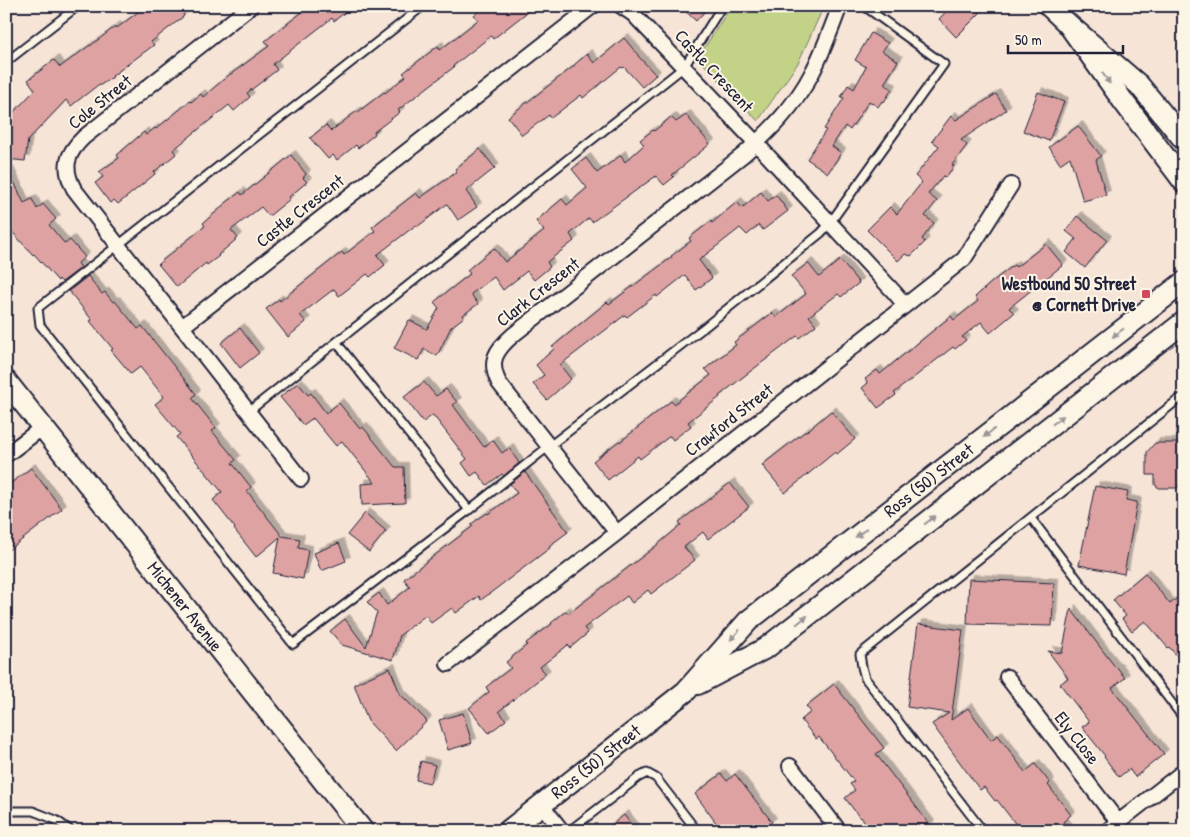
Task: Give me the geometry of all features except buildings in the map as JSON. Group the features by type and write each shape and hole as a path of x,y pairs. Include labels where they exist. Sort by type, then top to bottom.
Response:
{"main road":[{"path":"1049,6 1140,86 1184,140"},
{"path":"1068,24 1184,182"},
{"name":"Ross (50) Street","path":"686,691 748,621 1184,282"},
{"name":"Ross (50) Street","path":"508,831 686,691 766,648 1184,322"},
{"name":"Michener Avenue","path":"6,381 364,831"}],"street":[{"name":"Cole Street","path":"182,326 74,189 67,172 68,158 84,137 252,6"},
{"name":"Castle Crescent","path":"182,326 593,6"},
{"name":"Castle Crescent","path":"621,6 633,14 756,144"},
{"name":"Clark Crescent","path":"617,533 499,383 494,374 494,357 512,335 756,144 778,123 804,87 818,60 840,6"},
{"path":"756,144 904,305"},
{"name":"Crawford Street","path":"448,664 964,259 1011,185"},
{"path":"182,326 301,479"},
{"path":"6,455 43,427"},
{"name":"Ely Close","path":"1007,677 1118,822"},
{"path":"790,766 839,831"},
{"path":"1107,831 1184,771"},
{"path":"542,804 562,831"}],"lane":[{"path":"6,62 78,6"},
{"path":"423,6 38,308 40,325 293,644 706,326 830,223 944,64 864,6"},
{"path":"248,412 684,67 722,6"},
{"path":"337,343 469,510"},
{"path":"983,831 865,678 860,654 1179,399 1184,397"},
{"path":"1031,518 1184,719"},
{"path":"569,831 639,777 647,773 656,778 697,831"},
{"path":"6,811 33,811 56,820 71,831"}],"green space":[{"path":"731,6 824,6 798,63 758,121 698,58"}],"place":[{"name":"Westbound 50 Street @ Cornett Drive","path":"1146,294"}]}
